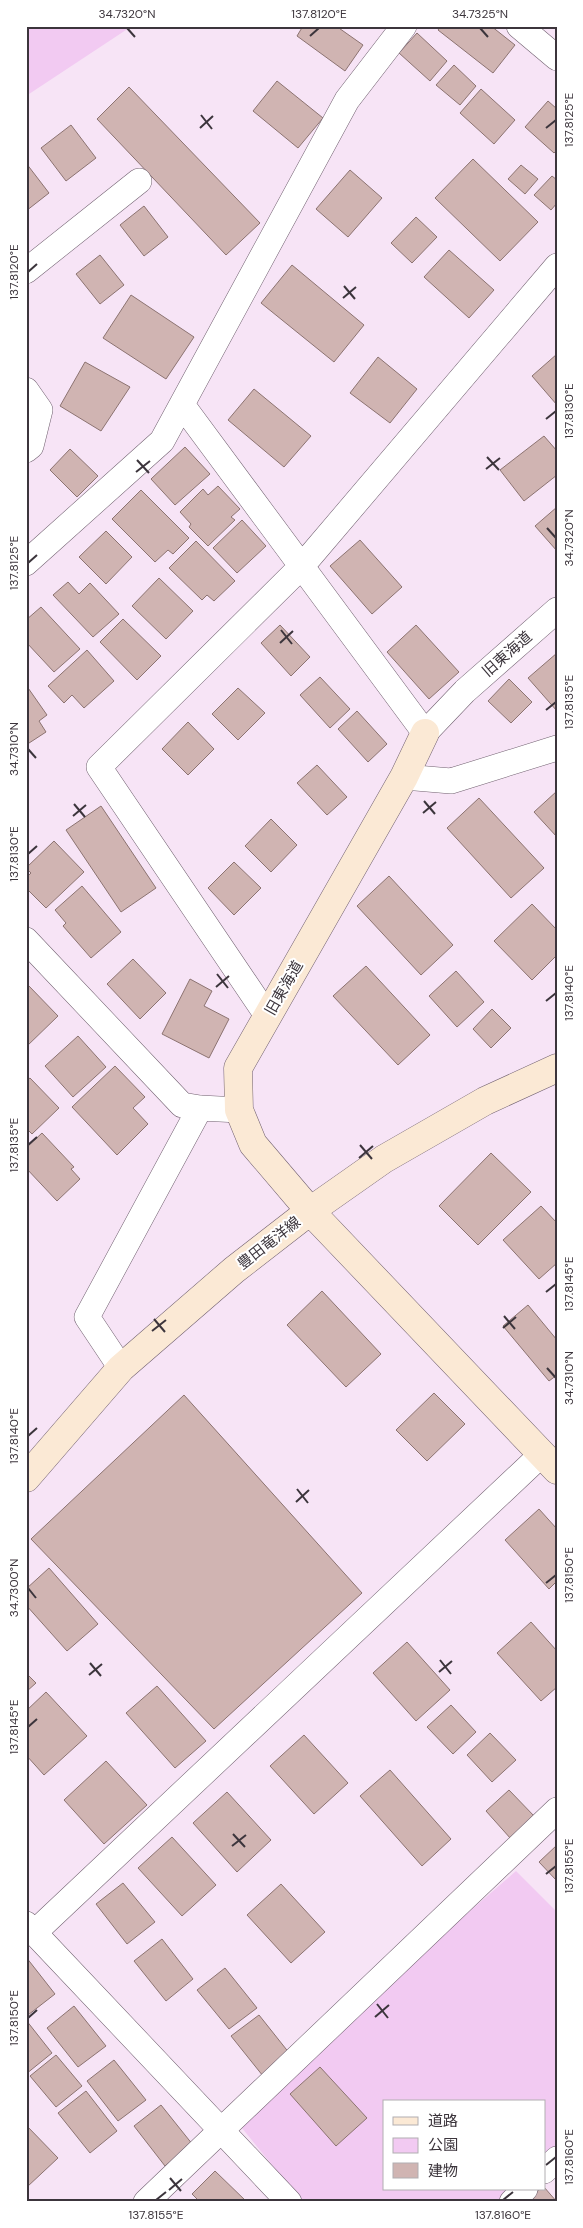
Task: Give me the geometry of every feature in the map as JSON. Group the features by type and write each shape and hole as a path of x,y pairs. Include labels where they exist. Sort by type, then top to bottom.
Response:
{"street":[{"path":"26,563 162,441 183,406 268,242 347,100 404,26"},
{"path":"519,26 557,58"},
{"path":"26,271 139,181"},
{"path":"268,1016 99,767 302,566 557,266"},
{"path":"26,390 40,410 31,446 26,450"},
{"path":"183,406 425,734"},
{"name":"旧東海道","path":"553,1465 310,1212 252,1144 239,1110 238,1068 404,777 425,734 465,690 557,610"},
{"path":"404,777 450,781 557,748"},
{"path":"26,940 182,1104 200,1108 239,1110"},
{"name":"豊田竜洋線","path":"26,1478 121,1368 234,1270 310,1212 392,1154 485,1101 557,1068"},
{"path":"121,1368 87,1317 200,1108"},
{"path":"289,2202 31,1928 553,1465"},
{"path":"146,2202 220,2129 557,1810"},
{"path":"546,2169 557,2159"},
{"path":"512,2202 524,2190"}],"green space":[{"path":"26,26 132,26 26,96"},
{"path":"516,1871 557,1912 557,2159 546,2169 546,2100 383,2100 383,2190 524,2190 512,2202 302,2202 233,2117"}],"building":[{"path":"303,26 336,26 363,45 345,71 297,36"},
{"path":"441,26 491,26 515,45 493,73 438,30"},
{"path":"417,33 447,61 430,81 399,53"},
{"path":"454,65 476,86 460,105 436,85"},
{"path":"277,81 323,118 298,148 253,111"},
{"path":"129,87 260,223 226,255 97,119"},
{"path":"481,89 515,120 494,144 460,113"},
{"path":"548,101 557,109 557,150 554,153 525,127"},
{"path":"71,125 96,158 66,181 41,148"},
{"path":"473,159 538,222 500,261 435,198"},
{"path":"26,163 49,193 26,211"},
{"path":"521,165 538,179 525,194 508,179"},
{"path":"350,170 382,198 348,237 316,209"},
{"path":"552,176 557,180 557,203 551,210 534,195"},
{"path":"144,206 168,237 144,256 120,225"},
{"path":"416,217 437,237 412,263 391,243"},
{"path":"449,250 494,290 469,318 424,277"},
{"path":"100,255 124,285 100,304 76,274"},
{"path":"292,265 364,325 334,362 261,303"},
{"path":"131,295 194,337 166,379 103,338"},
{"path":"557,354 557,405 532,376"},
{"path":"378,357 417,389 390,423 350,393"},
{"path":"85,362 130,387 101,431 60,406"},
{"path":"254,389 311,436 284,467 228,420"},
{"path":"544,436 557,451 557,475 524,501 500,470"},
{"path":"185,447 210,474 175,505 151,479"},
{"path":"70,449 98,476 77,497 50,470"},
{"path":"218,486 240,509 231,517 235,520 208,546 189,527 191,524 180,512 203,489 208,495"},
{"path":"141,490 189,538 173,554 168,550 155,562 112,519"},
{"path":"557,507 557,551 535,526"},
{"path":"242,520 266,546 237,573 213,548"},
{"path":"106,531 132,557 106,584 79,557"},
{"path":"360,540 402,587 372,614 330,566"},
{"path":"196,541 235,581 214,601 207,595 202,600 169,568"},
{"path":"159,578 193,611 166,639 132,606"},
{"path":"68,582 79,594 90,583 119,614 93,637 53,595"},
{"path":"41,607 80,649 54,672 26,642 26,620"},
{"path":"123,619 161,656 137,680 100,642"},
{"path":"280,625 310,657 291,676 261,643"},
{"path":"416,625 459,672 429,699 387,652"},
{"path":"87,650 114,681 84,708 72,695 64,703 48,686"},
{"path":"557,653 557,711 528,678"},
{"path":"320,677 350,709 330,728 300,695"},
{"path":"509,679 532,702 511,723 488,701"},
{"path":"26,685 47,715 39,721 46,732 26,745"},
{"path":"238,688 265,713 238,740 212,714"},
{"path":"357,711 387,744 368,762 338,729"},
{"path":"188,722 214,749 188,775 162,749"},
{"path":"317,765 347,797 327,815 297,783"},
{"path":"557,791 557,837 534,812"},
{"path":"479,798 544,868 511,898 447,828"},
{"path":"101,806 156,888 121,912 66,830"},
{"path":"271,819 297,845 271,872 245,846"},
{"path":"54,841 84,872 46,908 26,888 26,878 31,873 26,868"},
{"path":"234,862 261,888 234,915 208,888"},
{"path":"389,876 453,945 421,975 357,906"},
{"path":"82,886 121,932 91,958 63,926 66,923 55,910"},
{"path":"532,904 557,930 557,955 532,980 494,941"},
{"path":"133,959 166,993 140,1019 107,984"},
{"path":"366,966 430,1035 398,1065 333,996"},
{"path":"456,971 484,1002 457,1027 429,996"},
{"path":"190,979 212,991 204,1006 229,1019 209,1058 162,1034"},
{"path":"28,985 58,1016 26,1047 26,987"},
{"path":"492,1009 511,1028 491,1048 473,1029"},
{"path":"78,1036 106,1067 73,1097 45,1066"},
{"path":"115,1066 145,1097 133,1108 148,1124 117,1155 72,1107"},
{"path":"30,1078 59,1108 32,1134 26,1128 26,1081"},
{"path":"42,1133 74,1167 71,1169 80,1179 57,1201 26,1168 26,1148"},
{"path":"491,1153 531,1192 478,1245 439,1206"},
{"path":"541,1206 557,1223 557,1263 539,1279 503,1240"},
{"path":"322,1291 381,1354 346,1387 287,1325"},
{"path":"528,1305 557,1340 557,1375 549,1381 503,1326"},
{"path":"434,1393 465,1424 427,1461 396,1430"},
{"path":"184,1395 362,1593 214,1729 31,1539"},
{"path":"539,1509 557,1529 557,1581 549,1589 505,1540"},
{"path":"49,1568 98,1624 67,1651 26,1605 26,1589"},
{"path":"531,1622 557,1651 557,1687 541,1701 497,1653"},
{"path":"407,1642 450,1690 416,1721 373,1673"},
{"path":"26,1673 36,1683 26,1692"},
{"path":"157,1686 206,1741 175,1768 126,1713"},
{"path":"46,1692 87,1736 44,1775 26,1755 26,1711"},
{"path":"451,1705 476,1732 453,1754 427,1727"},
{"path":"490,1733 516,1760 492,1782 467,1755"},
{"path":"304,1735 348,1783 314,1814 270,1766"},
{"path":"106,1761 147,1805 104,1844 64,1800"},
{"path":"390,1770 451,1839 422,1866 360,1796"},
{"path":"509,1790 535,1817 511,1839 486,1811"},
{"path":"227,1792 271,1840 237,1872 193,1823"},
{"path":"172,1837 216,1885 182,1916 138,1868"},
{"path":"557,1845 557,1881 539,1862"},
{"path":"123,1883 155,1922 127,1944 96,1904"},
{"path":"281,1884 325,1932 291,1963 247,1915"},
{"path":"162,1939 193,1979 166,2001 134,1961"},
{"path":"26,1957 55,1994 28,2015 26,2014"},
{"path":"225,1968 257,2008 229,2029 197,1990"},
{"path":"74,2006 106,2046 78,2067 47,2028"},
{"path":"259,2015 290,2054 263,2076 231,2036"},
{"path":"26,2020 52,2053 26,2074"},
{"path":"56,2055 82,2086 56,2107 30,2076"},
{"path":"114,2060 146,2100 118,2121 87,2081"},
{"path":"320,2067 367,2118 336,2146 290,2094"},
{"path":"86,2091 117,2131 90,2153 58,2113"},
{"path":"161,2105 193,2145 165,2166 134,2126"},
{"path":"26,2125 58,2158 27,2187 26,2187"},
{"path":"215,2171 247,2202 200,2202 192,2194"},
{"path":"546,2189 557,2202 525,2202 539,2190"}]}
